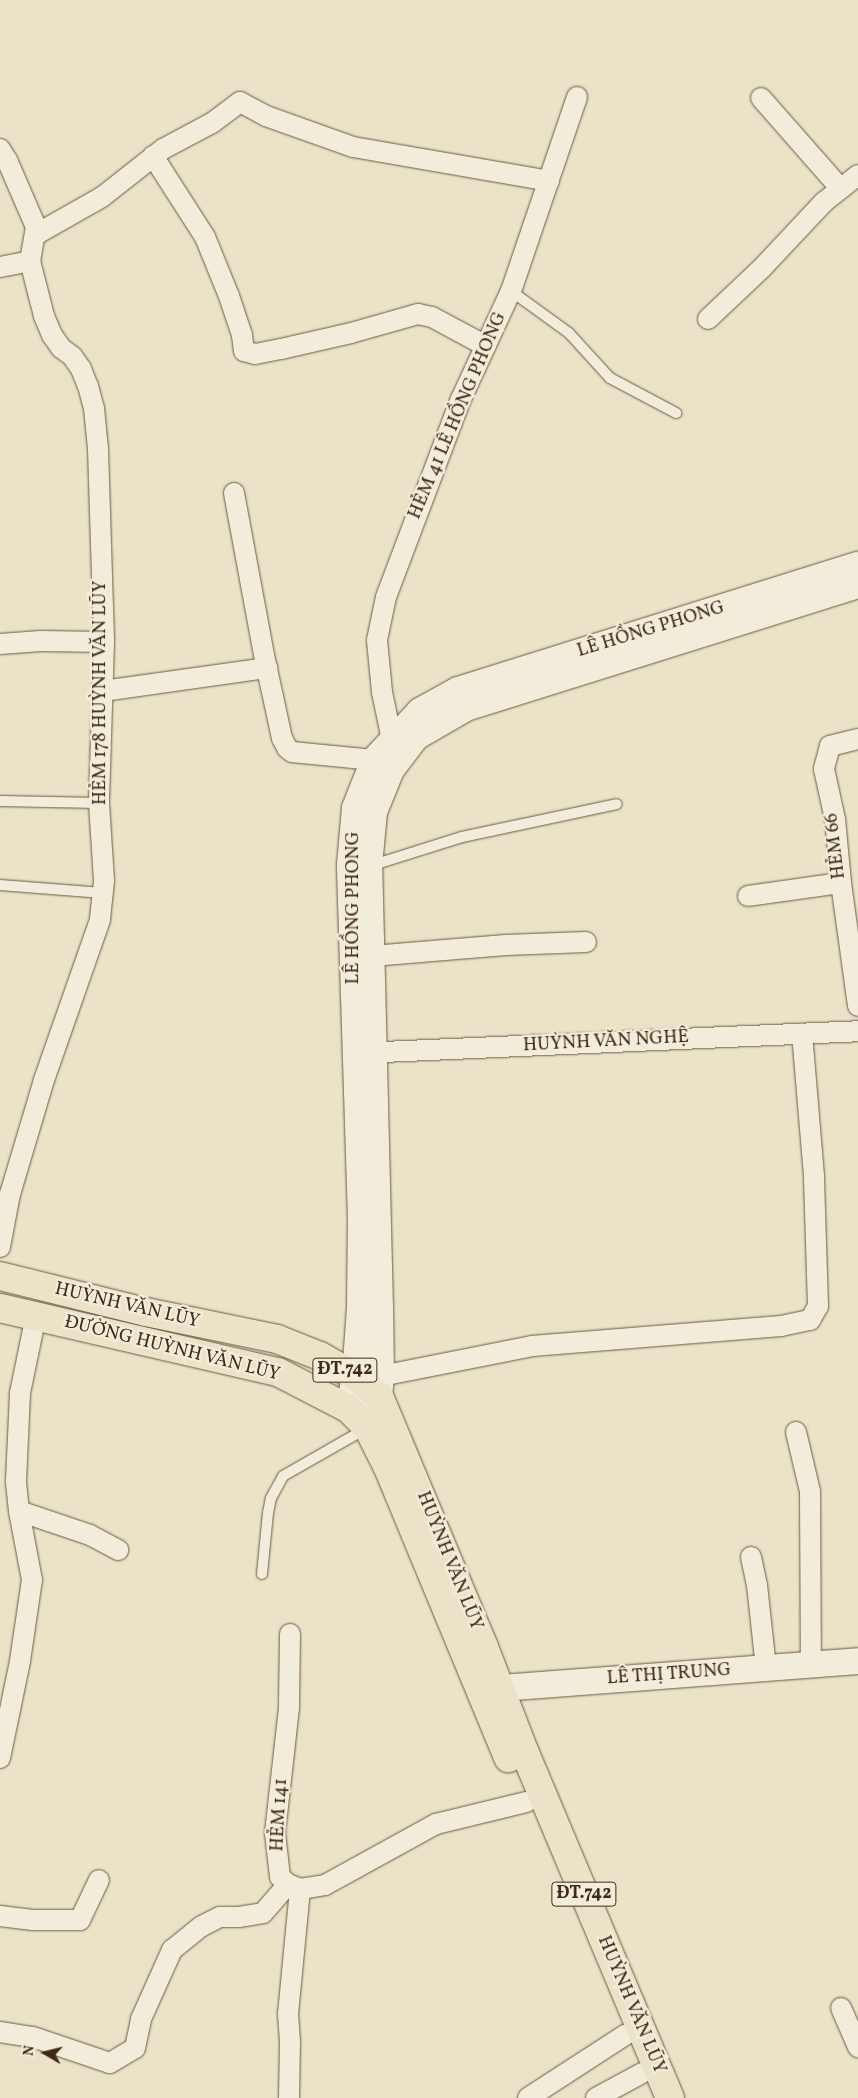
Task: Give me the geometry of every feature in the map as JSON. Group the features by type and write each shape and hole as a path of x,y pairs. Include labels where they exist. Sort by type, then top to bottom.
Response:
{"main road":[{"name":"HUỲNH VĂN LŨY","path":"0,1276 146,1312 277,1339 320,1356 371,1383 492,1692 526,1802 652,2098"},
{"name":"ĐƯỜNG HUỲNH VĂN LŨY","path":"0,1308 278,1372 349,1409 368,1428 492,1692"},
{"name":"HUỲNH VĂN LŨY","path":"492,1692 525,1753 670,2098"}],"street":[{"name":"HẺM 41 LÊ HỒNG PHONG","path":"392,740 382,692 377,640 386,597 461,400 511,291 576,98"},
{"path":"761,98 840,188"},
{"path":"35,235 102,197 153,156 212,123 240,102 266,116 353,147 549,181"},
{"name":"HẺM 178 HUỲNH VĂN LŨY","path":"0,149 7,160 36,227 30,262 36,292 52,335 81,368 94,408 104,642 99,803 103,893 100,920 44,1080 13,1185 0,1247"},
{"path":"153,156 205,237 229,296 242,336 244,351 255,354 351,333 418,314 432,317 486,346"},
{"path":"708,319 762,268 824,202 858,175"},
{"path":"0,267 30,262"},
{"path":"234,493 267,668 282,738 287,748 292,752 374,760"},
{"name":"LÊ HỒNG PHONG","path":"364,1053 350,865 355,808 374,760 420,711 458,690 858,565"},
{"name":"LÊ HỒNG PHONG","path":"368,1428 371,1383 360,1308 364,1053 372,956 369,866 374,812 391,770 416,737 466,708 858,585"},
{"path":"0,644 41,641 104,642"},
{"path":"103,691 267,668"},
{"name":"HẺM 66","path":"858,738 830,746 824,769 835,819 841,883 858,1006"},
{"path":"748,896 841,883"},
{"path":"372,956 506,945 586,942"},
{"name":"HUỲNH VĂN NGHỆ","path":"364,1053 858,1031"},
{"path":"371,1383 532,1346 781,1326 810,1320 818,1306 815,1204 802,1034"},
{"path":"0,1758 20,1661 32,1580 19,1511 16,1482 20,1393 36,1316"},
{"name":"LÊ HỒNG PHONG","path":"349,1409 371,1383"},
{"path":"796,1432 810,1490 811,1665"},
{"path":"19,1511 90,1535 118,1550"},
{"path":"750,1557 757,1585 766,1668"},
{"name":"HẺM 141","path":"290,1634 289,1708 275,1833 280,1877 294,1886"},
{"name":"LÊ THỊ TRUNG","path":"492,1692 858,1661"},
{"path":"0,2032 33,2037 110,2063 135,2048 141,2020 172,1950 202,1926 220,1917 239,1917 263,1913 294,1886 325,1884 436,1824 526,1802"},
{"path":"0,1916 32,1920 80,1920 98,1880"},
{"path":"289,2098 290,2042 288,2014 294,1886"},
{"path":"841,2008 858,2047"},
{"path":"528,2098 625,2036"},
{"path":"596,2098 642,2073"}],"lane":[{"path":"511,291 569,333 610,378 676,413"},
{"path":"0,800 99,803"},
{"path":"369,866 462,837 617,804"},
{"path":"0,885 103,893"},
{"path":"262,1574 271,1498 282,1476 368,1428"}]}
